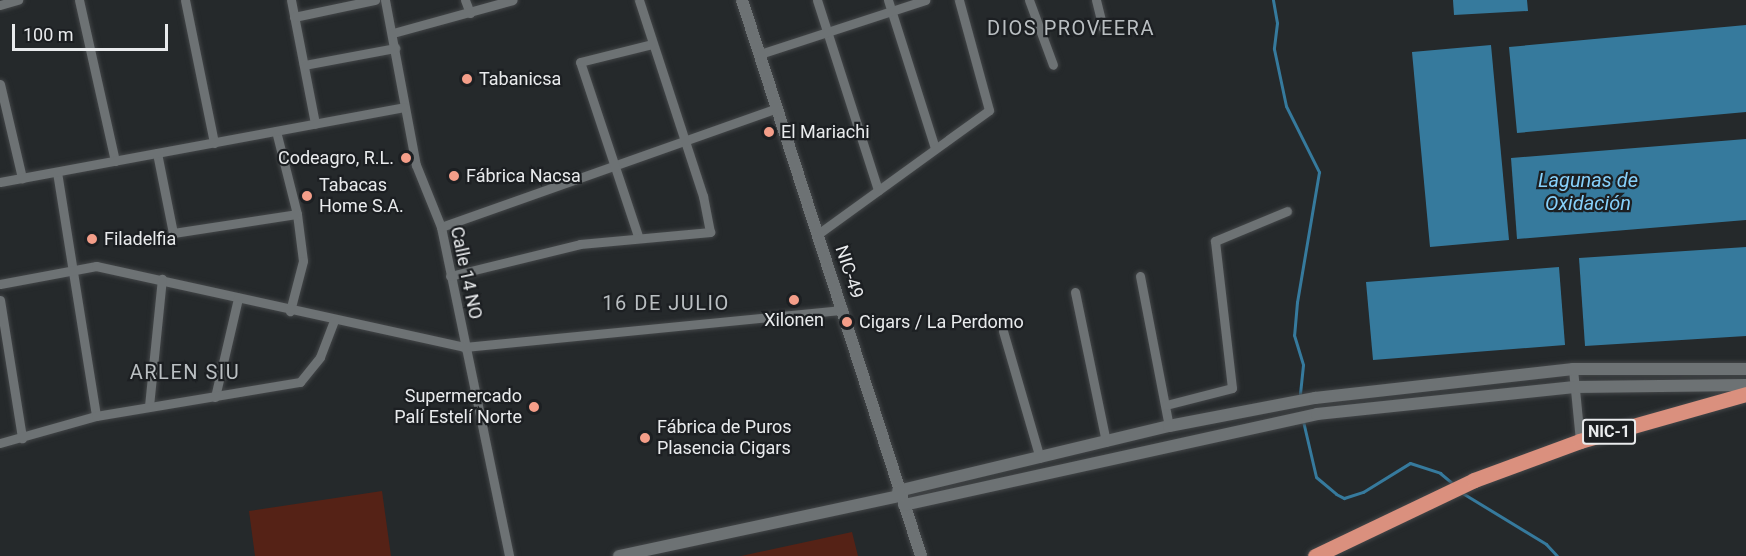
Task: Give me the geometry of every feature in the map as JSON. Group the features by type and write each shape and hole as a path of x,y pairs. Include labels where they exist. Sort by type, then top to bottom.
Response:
{"highway":[{"name":"NIC-1","path":"1315,556 1429,499 1474,480 1580,441 1746,394"}],"street":[{"path":"0,5 18,0"},
{"path":"80,0 116,161"},
{"path":"185,0 214,143"},
{"path":"291,0 315,124"},
{"path":"294,17 375,0"},
{"name":"Calle 14 NO","path":"385,0 416,165 441,227 509,556"},
{"path":"465,0 470,13"},
{"path":"393,33 513,0"},
{"path":"450,276 580,244 638,236 710,232 703,196 682,139 639,0"},
{"name":"NIC-49","path":"742,0 921,556"},
{"path":"817,0 878,189"},
{"path":"888,0 935,148"},
{"path":"759,54 925,0"},
{"path":"818,234 989,110 959,0"},
{"path":"1029,0 1053,64"},
{"path":"1096,0 1104,28"},
{"path":"638,236 580,62 652,44"},
{"path":"304,64 395,48"},
{"path":"0,84 22,178"},
{"path":"0,182 404,107"},
{"path":"441,227 682,139 777,108"},
{"path":"276,131 297,214 303,261 290,311"},
{"path":"157,153 173,233 297,214"},
{"path":"57,172 96,416"},
{"path":"1166,405 1232,388 1215,241 1287,211"},
{"path":"0,284 96,266 162,279 290,311 464,346 843,310"},
{"path":"1140,276 1166,405 1171,445"},
{"path":"149,406 162,279"},
{"path":"1076,292 1106,442"},
{"path":"214,397 238,298"},
{"path":"0,300 4,354 22,438"},
{"path":"0,443 96,416 300,382 320,357 334,320"},
{"path":"1003,331 1041,458"},
{"path":"901,497 1041,458 1169,426 1315,398 1573,369 1746,369"},
{"path":"1573,369 1580,441"},
{"path":"619,556 901,497 1171,445 1288,418 1575,387 1746,385"}],"shaded area":[{"path":"382,491 391,556 255,556 249,511"},
{"path":"852,532 858,556 741,556"}],"water":[{"path":"1453,0 1527,0 1528,11 1454,15"},
{"path":"1746,25 1746,112 1517,133 1509,47"},
{"path":"1491,45 1509,240 1430,247 1412,52"},
{"name":"Lagunas de Oxidación","path":"1746,139 1746,220 1517,239 1511,158"},
{"path":"1746,247 1746,336 1585,346 1579,258"},
{"path":"1559,267 1565,345 1373,360 1366,282"}],"waterway":[{"path":"1273,0 1277,23 1274,49 1286,106 1319,172 1297,302 1294,335 1303,365 1300,396"},
{"path":"1303,421 1316,477 1344,498 1363,492 1410,463 1440,473 1453,484"},
{"path":"1459,491 1546,544 1557,556"}],"place":[{"name":"Tabanicsa","path":"467,79"},
{"name":"El Mariachi","path":"769,132"},
{"name":"Codeagro, R.L.","path":"406,158"},
{"name":"Fábrica Nacsa","path":"454,176"},
{"name":"Tabacas Home S.A.","path":"307,196"},
{"name":"Filadelfia","path":"92,239"},
{"name":"Xilonen","path":"794,300"},
{"name":"Cigars / La Perdomo","path":"847,322"},
{"name":"Supermercado Palí Estelí Norte","path":"534,407"},
{"name":"Fábrica de Puros Plasencia Cigars","path":"645,438"}],"district":[{"name":"DIOS PROVEERA","path":"1071,28"},
{"name":"16 DE JULIO","path":"666,303"},
{"name":"ARLEN SIU","path":"185,372"}]}
